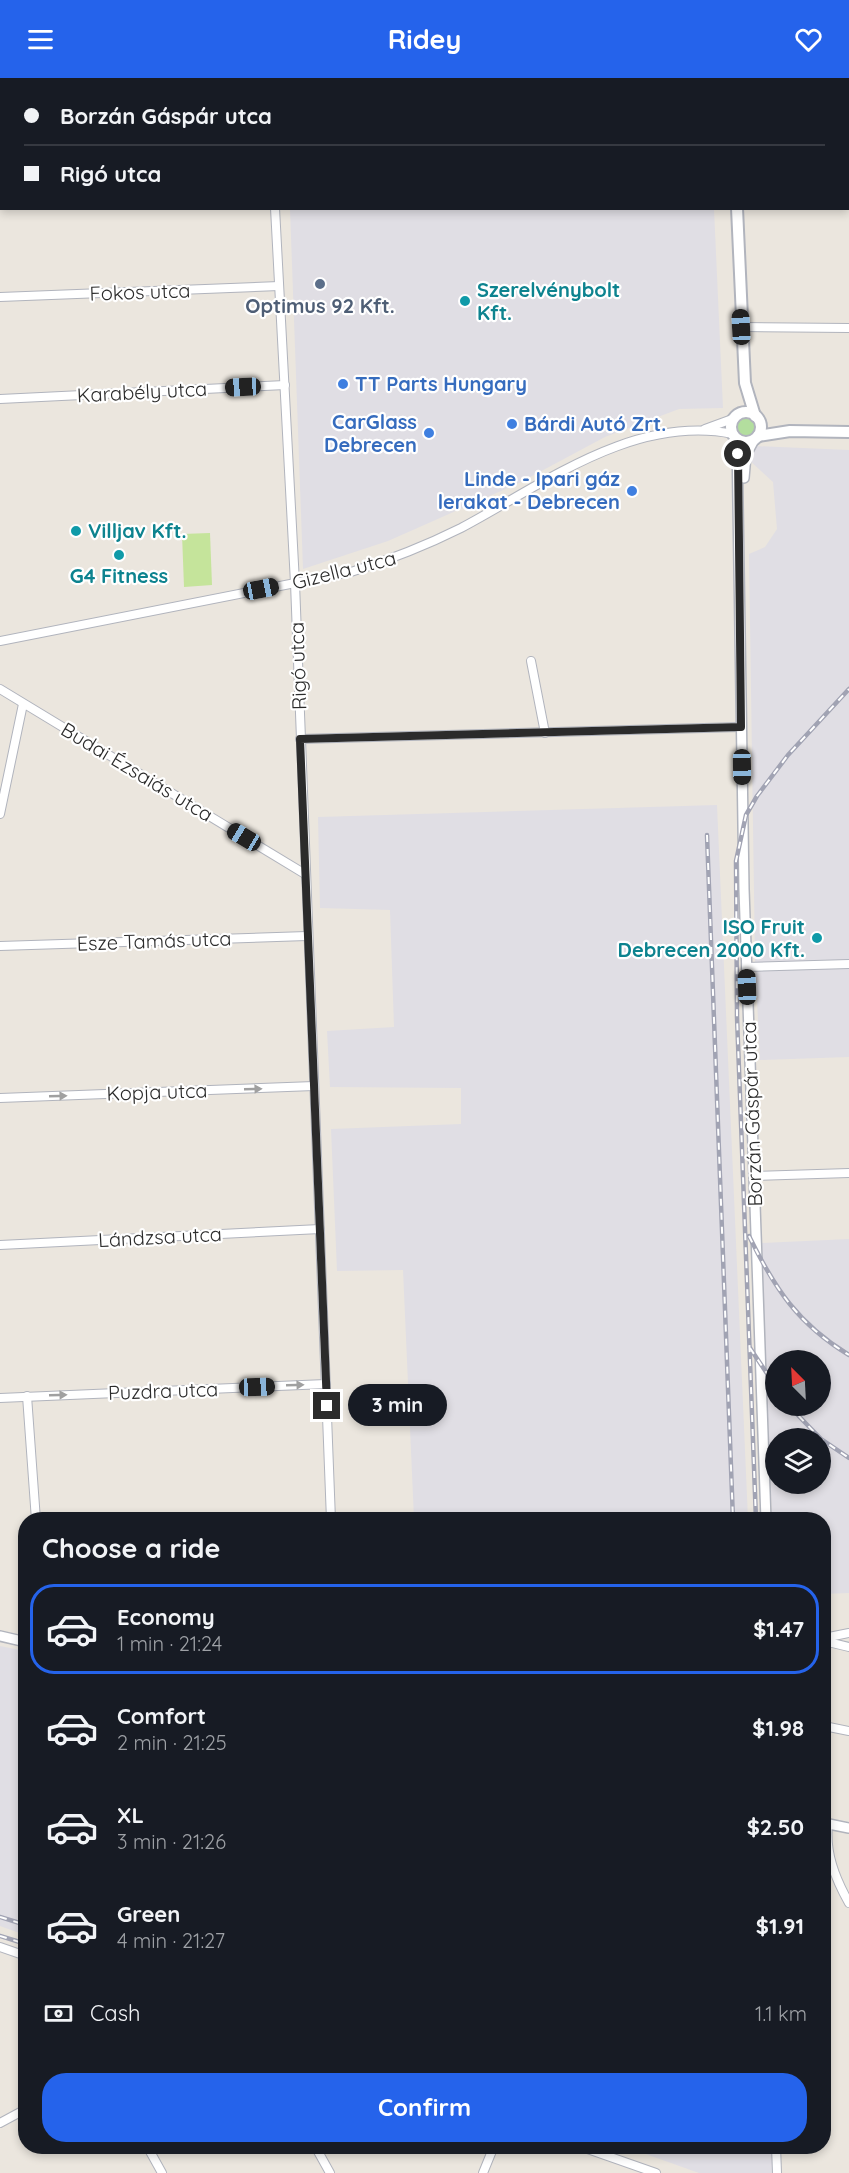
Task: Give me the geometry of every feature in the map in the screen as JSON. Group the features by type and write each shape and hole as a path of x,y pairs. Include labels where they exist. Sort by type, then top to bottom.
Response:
{"main road":[{"path":"737,210 745,384 757,418 756,438"},
{"path":"745,384 737,416 731,429 735,437 748,442 756,438 790,431 849,432"},
{"path":"737,416 757,418 790,431"}],"street":[{"name":"Rigó utca","path":"275,210 295,583 331,1512"},
{"name":"Fokos utca","path":"0,297 279,286"},
{"path":"741,327 849,328"},
{"name":"Karabély utca","path":"0,399 285,385"},
{"name":"Gizella utca","path":"0,641 351,572 399,557 460,528 551,477 615,447 660,436 701,430 737,416"},
{"name":"Gizella utca","path":"701,430 735,437"},
{"name":"Borzán Gáspár utca","path":"735,437 739,528 746,967 766,1512"},
{"name":"Borzán Gáspár utca","path":"739,528 746,454 756,438"},
{"path":"531,661 545,733"},
{"name":"Budai Ézsaiás utca","path":"0,689 305,874"},
{"path":"0,814 23,704"},
{"path":"300,739 741,727"},
{"name":"Esze Tamás utca","path":"0,946 307,936"},
{"path":"746,967 849,964"},
{"name":"Kopja utca","path":"0,1098 314,1086"},
{"path":"754,1176 849,1173"},
{"name":"Lándzsa utca","path":"0,1245 320,1229"},
{"name":"Puzdra utca","path":"0,1398 326,1384"},
{"path":"27,1396 35,1512"},
{"path":"831,1638 849,1633"},
{"path":"0,1636 18,1640"},
{"path":"831,1642 849,1647"},
{"path":"831,1727 849,1731"},
{"path":"831,1825 849,1828"},
{"path":"831,1863 849,1903"},
{"path":"0,1947 18,1953"},
{"path":"0,2123 18,2113"},
{"path":"151,2154 162,2173"},
{"path":"319,2154 330,2173"},
{"path":"483,2173 491,2154"},
{"path":"602,2154 656,2173"},
{"path":"776,2154 777,2173"}],"shaded area":[{"path":"290,210 714,210 723,408 679,409 605,437 519,483 388,541 303,569"},
{"path":"754,446 849,450 849,1057 760,1060 755,961 749,554 765,547 777,529 773,482 749,460"},
{"path":"717,805 748,1512 414,1512 403,1270 337,1271 331,1129 461,1124 461,1088 330,1087 327,1031 394,1027 390,910 320,908 318,817"},
{"path":"849,1239 849,1593 831,1594 831,1512 772,1512 771,1494 831,1494 831,1428 768,1428 768,1416 831,1416 831,1350 765,1350 761,1243"},
{"path":"0,1646 18,1650 18,1932 0,1926"},
{"path":"646,2154 773,2154 774,2173 699,2173"}],"green space":[{"path":"746,417 753,420 756,427 753,434 746,437 739,434 736,427 739,420"},
{"path":"210,533 212,585 184,587 182,534"}],"railway":[{"path":"756,1512 737,1017 736,861 746,815 757,796 788,755 849,689"},
{"path":"707,835 733,1512"},
{"path":"749,1236 768,1273 790,1304 816,1331 849,1355"},
{"path":"750,1348 765,1370"},
{"path":"799,1416 821,1439 849,1458"},
{"path":"0,1917 18,1923"},
{"path":"0,1936 18,1942"}],"place":[{"name":"Optimus 92 Kft.","path":"320,284"},
{"name":"Szerelvénybolt Kft.","path":"465,301"},
{"name":"TT Parts Hungary","path":"343,384"},
{"name":"Bárdi Autó Zrt.","path":"512,424"},
{"name":"CarGlass Debrecen","path":"429,433"},
{"name":"Linde - Ipari gáz lerakat - Debrecen","path":"632,491"},
{"name":"Villjav Kft.","path":"76,531"},
{"name":"G4 Fitness","path":"119,555"},
{"name":"ISO Fruit Debrecen 2000 Kft.","path":"817,938"}],"route":[{"path":"327,1406 300,739 741,727 738,454"}]}
